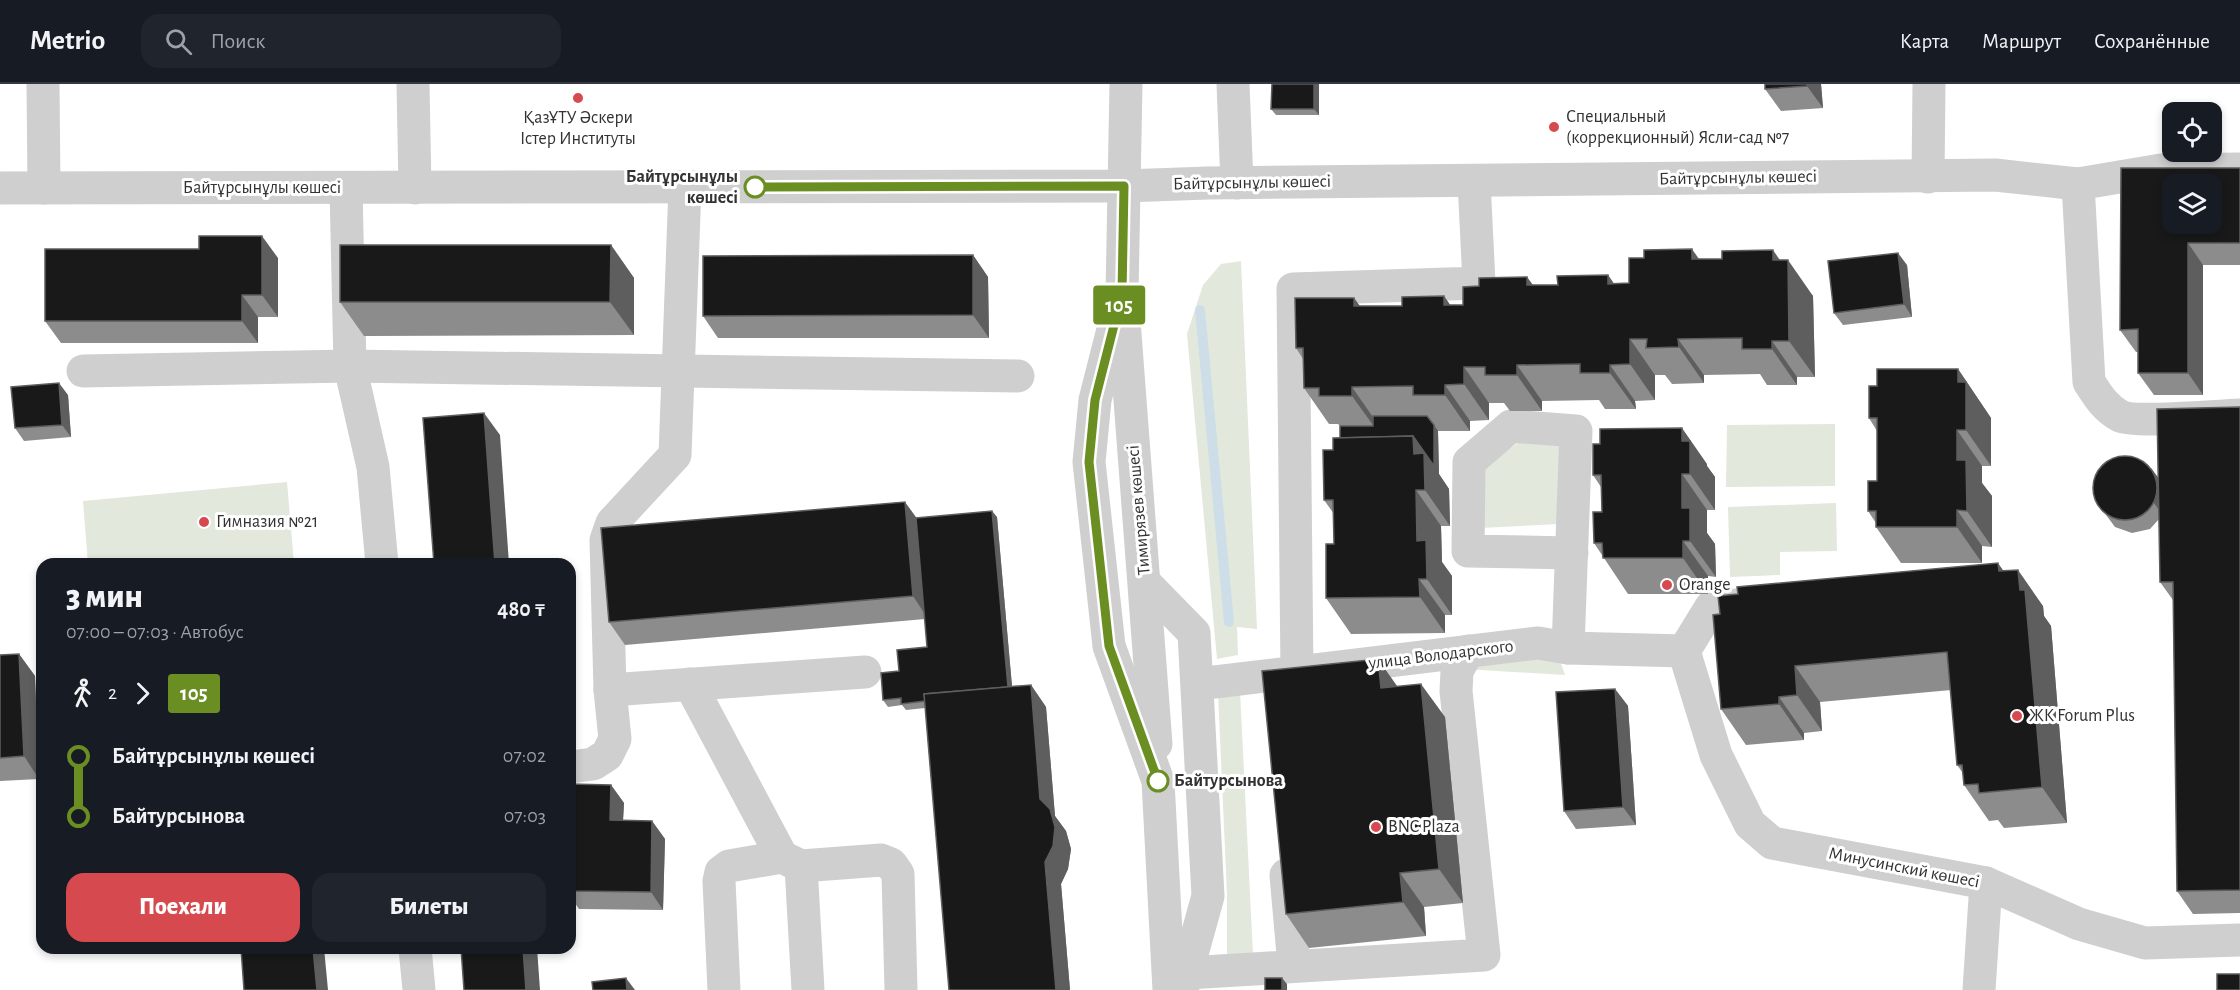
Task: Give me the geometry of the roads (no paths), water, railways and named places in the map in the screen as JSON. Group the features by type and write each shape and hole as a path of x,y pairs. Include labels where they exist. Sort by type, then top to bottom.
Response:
{"street":[{"path":"43,84 44,188"},
{"path":"413,84 414,188"},
{"name":"Тимирязев көшесі","path":"1125,84 1122,294 1145,583 1194,633 1198,684 1208,896 1179,984"},
{"path":"1233,84 1237,183"},
{"path":"1928,177 1929,84"},
{"name":"Байтұрсынұлы көшесі","path":"0,188 1124,186 1995,175 2078,183 2161,170 2240,169"},
{"path":"1297,672 1293,289 1479,282 1474,181"},
{"path":"2078,183 2089,382 2104,406 2122,418 2240,416"},
{"path":"576,766 593,764 608,755 615,739 610,690 606,540 612,523 675,455 685,187"},
{"path":"346,188 350,366 373,467 381,558"},
{"name":"Тимирязев көшесі","path":"1122,294 1095,400 1089,462 1109,646 1158,781 1179,984"},
{"path":"83,371 350,366 1018,376"},
{"path":"1568,648 1572,553 1576,430 1511,426 1469,462 1468,551 1572,553"},
{"path":"1145,583 1158,781"},
{"path":"1684,651 1711,607 1796,600"},
{"name":"улица Володарского","path":"1198,684 1266,692 1297,672 1462,663 1538,643 1568,648 1684,651"},
{"name":"Минусинский көшесі","path":"1684,651 1716,755 1750,824 1772,843 1986,883 2079,924 2145,943 2240,940"},
{"path":"1179,984 1294,966 1484,955 1456,691 1462,663 1266,692"},
{"path":"610,690 865,672"},
{"path":"690,684 792,862 808,990"},
{"path":"1284,848 1294,966"},
{"path":"724,990 719,881 721,872 729,866 881,860 891,864 898,874 901,990"},
{"path":"1979,990 1986,883"},
{"path":"416,954 419,990"}],"waterway":[{"path":"1200,310 1229,622"}],"place":[{"name":"ҚазҰТУ Әскери Істер Институты","path":"578,98"},
{"name":"Специальный (коррекционный) Ясли-сад №7","path":"1554,127"},
{"name":"Байтұрсынұлы көшесі","path":"755,187"},
{"name":"Гимназия №21","path":"204,522"},
{"name":"Orange","path":"1667,585"},
{"name":"ЖК Forum Plus","path":"2017,716"},
{"name":"Байтурсынова","path":"1158,781"},
{"name":"BNC Plaza","path":"1376,827"}]}
